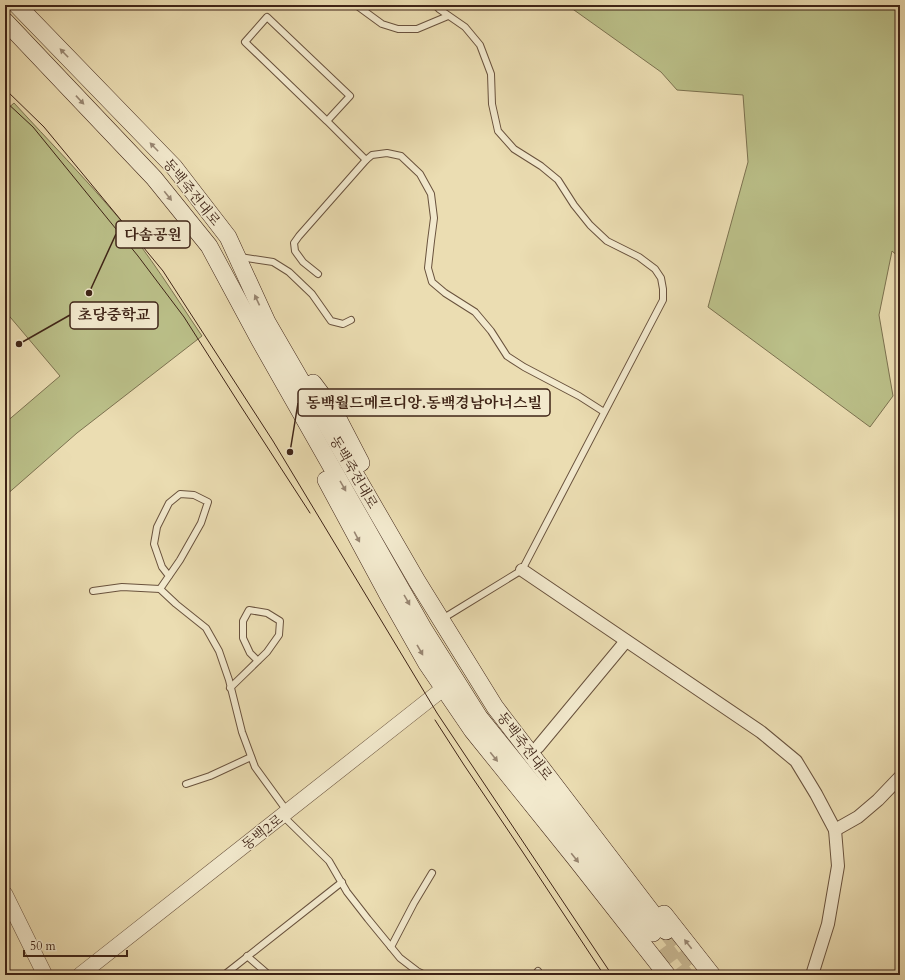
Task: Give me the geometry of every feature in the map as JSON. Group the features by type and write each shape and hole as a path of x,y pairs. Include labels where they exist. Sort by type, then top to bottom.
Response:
{"main road":[{"name":"동백죽전대로","path":"5,21 154,178 209,246 259,339 423,628 479,717 659,932 495,707 417,581 267,322 228,237 174,167 17,5"},
{"path":"267,322 334,411 420,573 476,663 600,833 712,975"},
{"path":"259,339 287,408 427,664 472,730 667,975"}],"street":[{"path":"522,570 761,732 796,761 835,830 838,866 828,924 812,975"},
{"path":"538,747 626,641"},
{"name":"동백2로","path":"80,975 444,688"},
{"path":"835,830 858,817 878,800 900,777"},
{"path":"5,894 45,975"}],"lane":[{"path":"356,5 382,24 398,29 417,29 448,16"},
{"path":"436,5 448,16 465,27 480,45 491,74 492,104 498,131 514,150 541,166 558,180 574,205 590,225 607,241 639,257 655,269 661,278 663,289 663,300 522,570 447,616"},
{"path":"327,121 350,96 268,17 245,42 366,160"},
{"path":"318,274 303,262 295,251 294,243 372,155 387,153 401,156 420,174 431,194 434,218 430,241 428,268 432,282 445,293 475,312 491,331 508,356 524,367 579,396 604,412"},
{"path":"237,257 273,262 289,272 312,294 331,322 343,324 351,320"},
{"path":"160,589 169,576 180,560 201,522 208,502 194,495 180,494 169,503 157,527 154,544 162,567 169,576"},
{"path":"93,591 122,587 160,589 206,628 219,651 242,732 255,767 285,814 329,861 347,892 391,947 400,958 416,971 425,975"},
{"path":"230,688 258,661 267,652 278,635 280,621 267,613 249,610 243,621 243,638 250,653 258,661"},
{"path":"186,784 210,776 251,757"},
{"path":"391,947 414,903 432,873"},
{"path":"224,975 342,882"},
{"path":"248,956 269,975"}],"green space":[{"path":"567,5 900,5 900,258 892,251 879,315 893,396 870,427 708,307 748,162 743,95 677,90 661,72"},
{"path":"14,103 118,217 162,275 202,336 77,433 5,496 5,423 60,376 5,311 5,111"}],"tunnel":[{"path":"666,931 701,975"},
{"path":"664,947 685,975"}],"tram line":[{"path":"5,89 44,127 163,271 273,441 437,713 612,975"},
{"path":"5,101 33,127 138,256 184,317 310,513"},
{"path":"435,720 604,975"}],"place":[{"name":"다솜공원","path":"89,293"},
{"name":"초당중학교","path":"19,344"},
{"name":"동백월드메르디앙.동백경남아너스빌","path":"290,452"}]}
